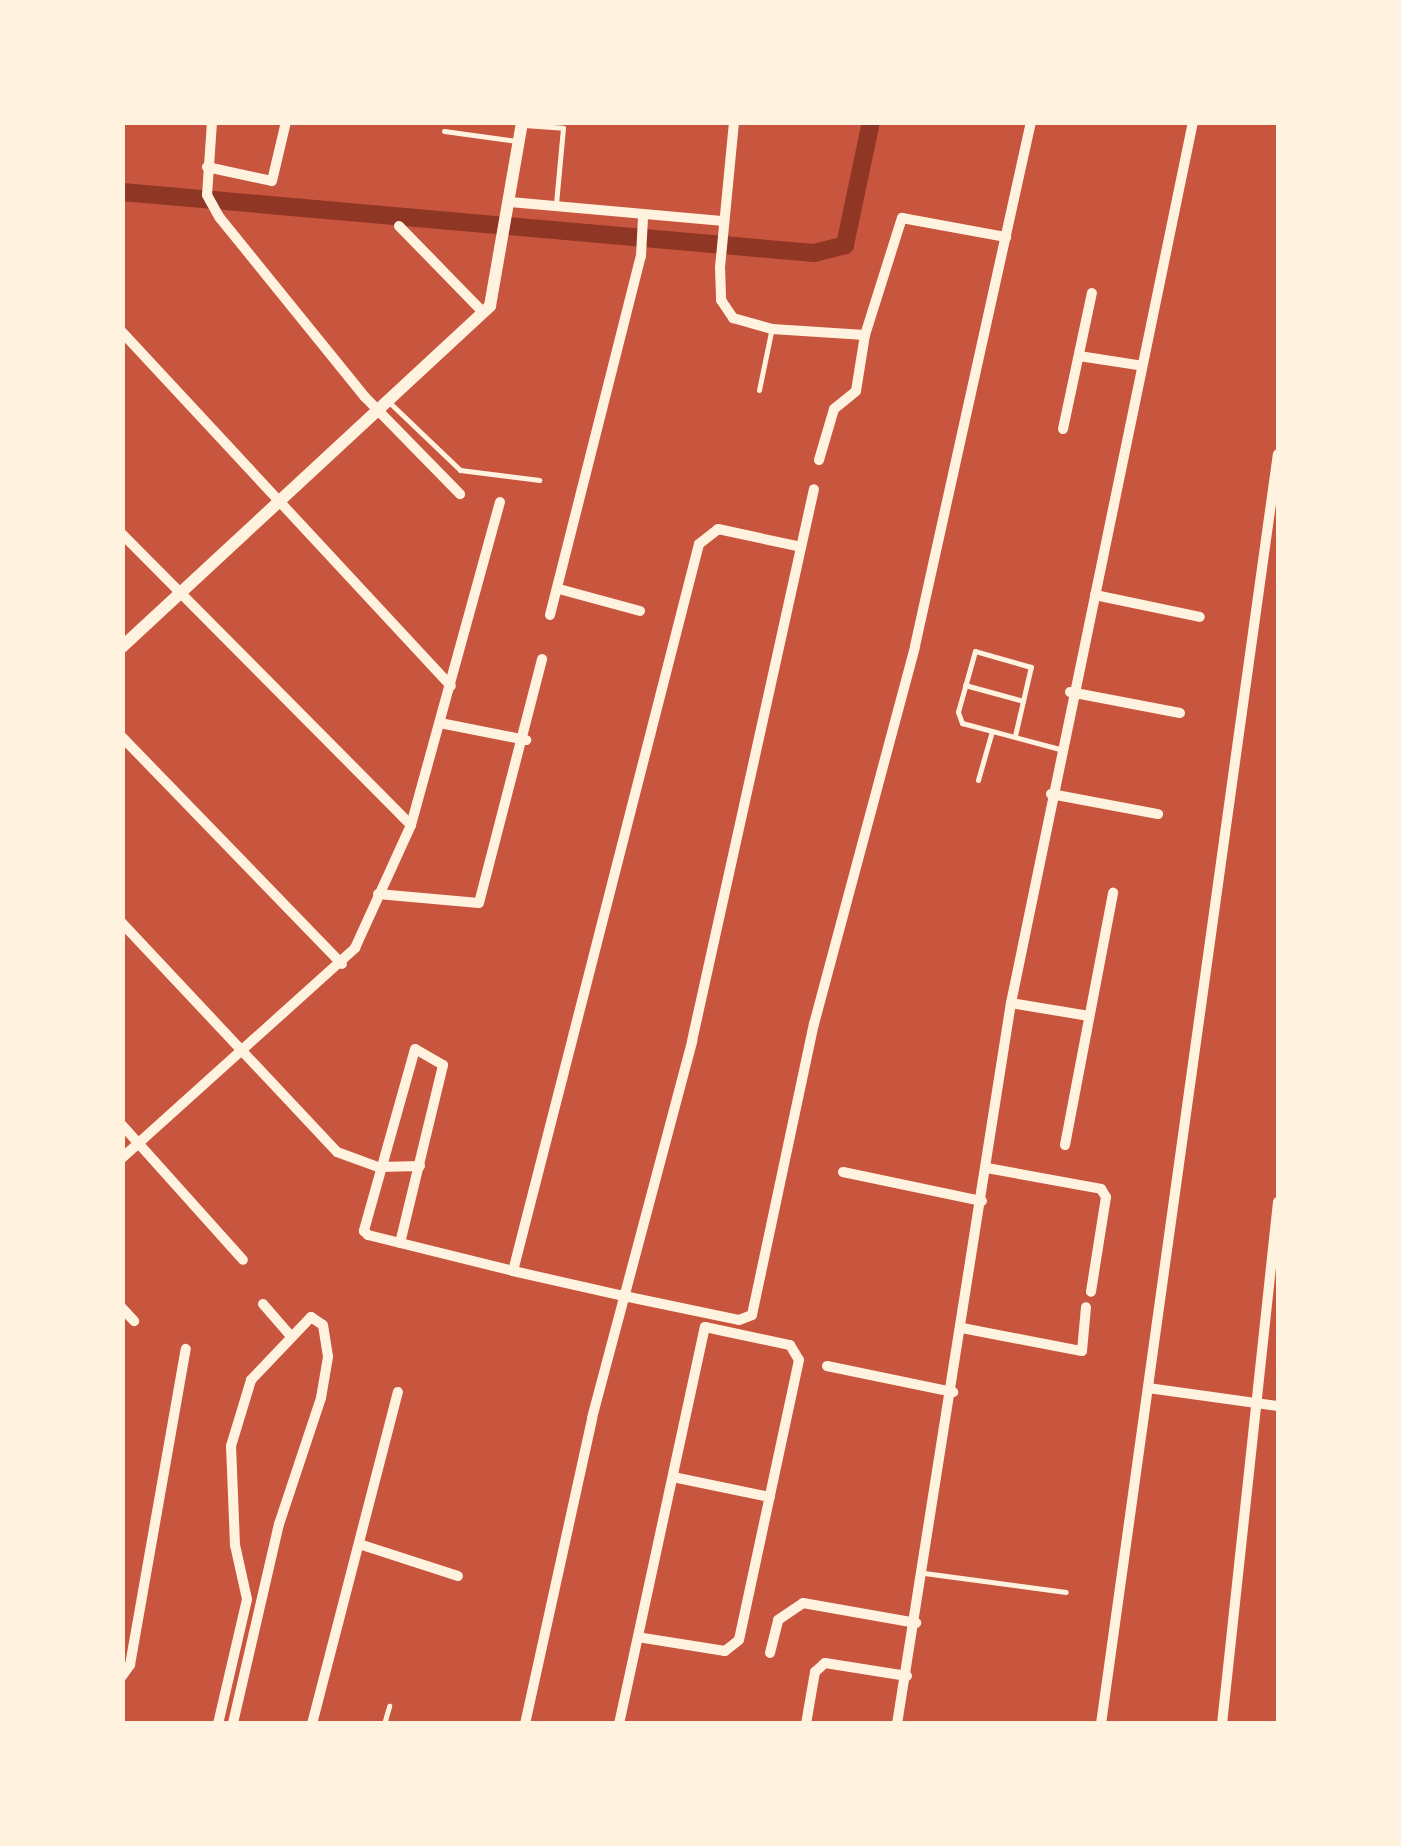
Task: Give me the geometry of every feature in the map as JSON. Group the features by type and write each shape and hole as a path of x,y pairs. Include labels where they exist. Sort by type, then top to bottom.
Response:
{"street":[{"path":"212,122 207,195 220,218 460,494"},
{"path":"206,167 272,181 286,122"},
{"path":"734,122 720,266 726,312 772,329 865,335"},
{"path":"400,1242 444,1062 415,1050 378,1167 364,1232 400,1242 513,1271 624,1296 738,1320 752,1315 814,1024 915,646 1031,122"},
{"path":"897,1724 953,1392 1011,1003 1070,692 1095,595 1138,366 1193,122"},
{"path":"122,647 483,312 504,241 522,123"},
{"path":"510,202 642,221 724,221"},
{"path":"819,460 834,409 856,391 865,335 902,218 1006,237"},
{"path":"550,615 641,256 642,221"},
{"path":"399,226 483,312"},
{"path":"1063,429 1092,293"},
{"path":"122,332 451,686"},
{"path":"1080,356 1138,366"},
{"path":"1102,1724 1278,454"},
{"path":"525,1724 624,1296 692,1041 814,489"},
{"path":"122,1158 342,964 410,825 500,502"},
{"path":"513,1271 699,544 718,529 801,546"},
{"path":"122,534 178,596 410,825"},
{"path":"1264,550 1278,553"},
{"path":"559,589 640,611"},
{"path":"1095,595 1200,617"},
{"path":"378,894 479,903 526,740 542,658"},
{"path":"1070,692 1180,713"},
{"path":"440,722 526,740"},
{"path":"122,737 342,964"},
{"path":"1051,794 1158,814"},
{"path":"1065,1145 1113,893"},
{"path":"122,922 337,1152 378,1167 420,1166"},
{"path":"1011,1003 1089,1016"},
{"path":"122,1125 243,1260"},
{"path":"986,1168 1101,1189 1106,1197 1091,1292"},
{"path":"844,1172 982,1201"},
{"path":"1222,1724 1278,1202"},
{"path":"263,1304 289,1334"},
{"path":"962,1328 1082,1351 1086,1307"},
{"path":"122,1308 134,1322"},
{"path":"619,1724 708,1313"},
{"path":"218,1724 247,1599 235,1545 230,1446 251,1380 289,1334 311,1318 322,1325 328,1358 306,1456 278,1524 234,1724"},
{"path":"638,1636 725,1650 736,1644 770,1496 799,1354 789,1345 705,1327"},
{"path":"122,1676 130,1665 186,1349"},
{"path":"827,1366 953,1392"},
{"path":"1148,1388 1278,1406"},
{"path":"312,1724 398,1392"},
{"path":"673,1477 770,1496"},
{"path":"359,1544 458,1576"},
{"path":"770,1653 778,1620 803,1602 916,1624"},
{"path":"806,1724 815,1672 825,1663 907,1676"}],"lane":[{"path":"522,123 563,128 556,208"},
{"path":"444,131 520,141"},
{"path":"759,390 772,329"},
{"path":"383,405 460,470 538,480"},
{"path":"1014,737 1031,667 980,650 972,656 958,719 992,731 1014,737 1060,748"},
{"path":"965,685 1023,701"},
{"path":"978,780 992,731"},
{"path":"924,1573 1066,1592"},
{"path":"384,1724 389,1706"}],"waterway":[{"path":"122,192 814,253 845,245 871,122"}]}
